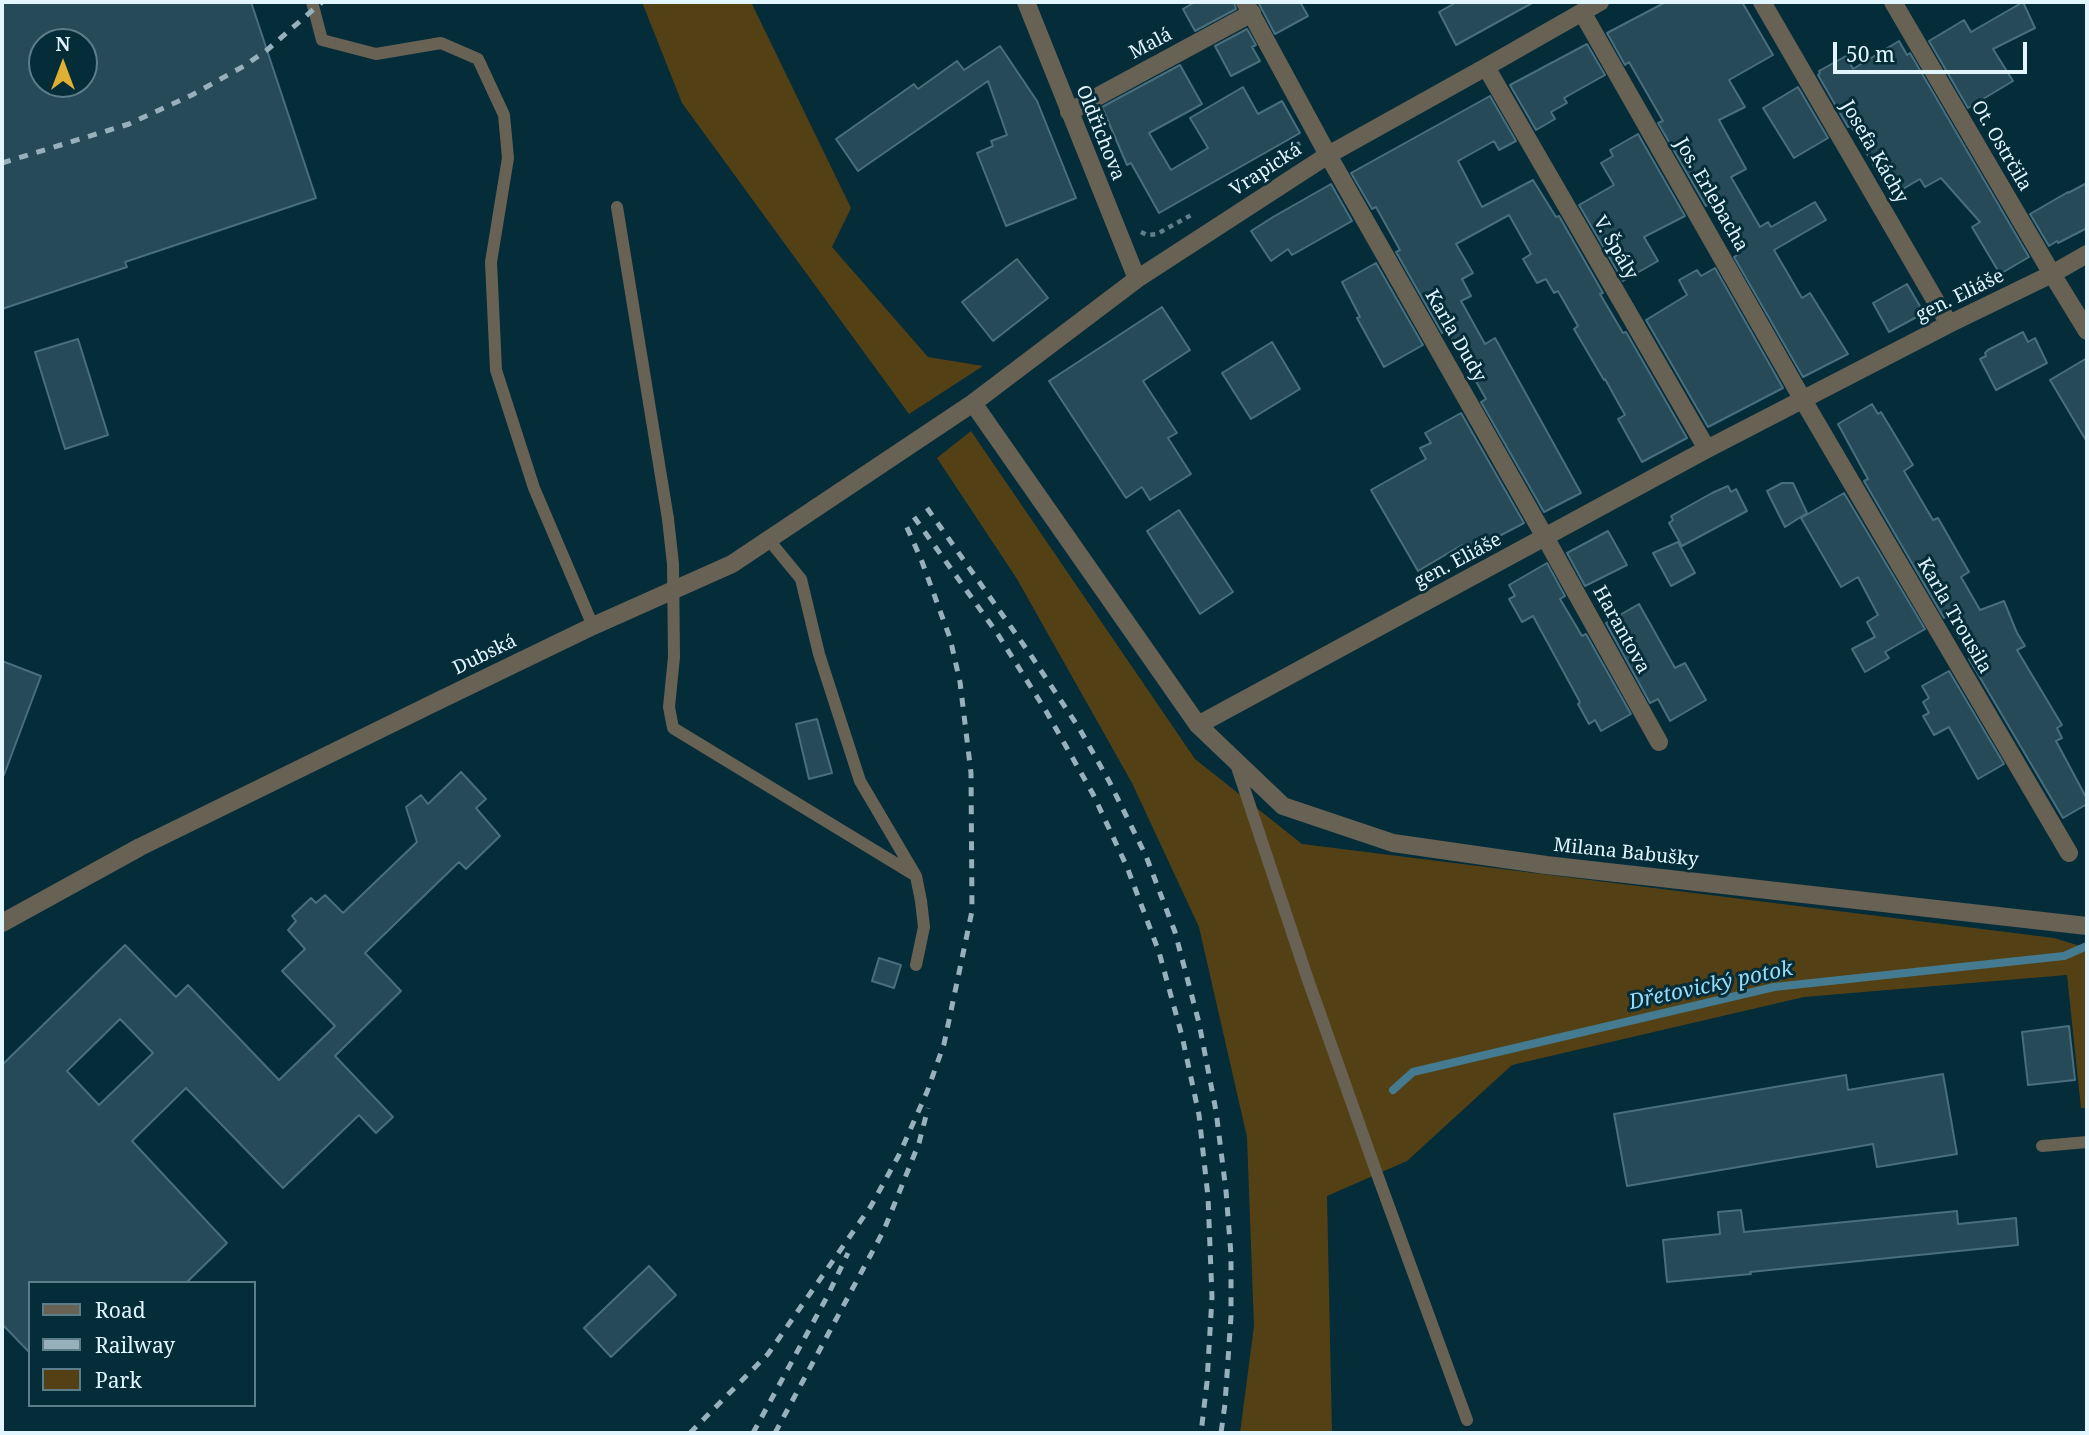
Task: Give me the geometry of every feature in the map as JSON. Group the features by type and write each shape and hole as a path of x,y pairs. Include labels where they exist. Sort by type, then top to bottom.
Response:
{"street":[{"name":"Oldřichova","path":"1026,2 1137,279"},
{"name":"Vrapická","path":"972,402 1137,279 1328,155 1600,2"},
{"name":"Josefa Káchy","path":"1762,2 1949,324"},
{"name":"Ot. Ostrčila","path":"1893,2 2087,331"},
{"name":"Malá","path":"1069,111 1249,7"},
{"name":"Karla Dudy","path":"1249,7 1328,155 1545,537"},
{"name":"Jos. Erlebacha","path":"1582,12 1803,400"},
{"name":"V. Špály","path":"1486,67 1707,449"},
{"name":"gen. Eliáše","path":"1199,724 1707,449 2087,254"},
{"name":"Karla Trousila","path":"1803,400 2069,853"},
{"name":"Dubská","path":"2,923 140,847 593,626 732,564 972,402"},
{"path":"972,402 1199,724"},
{"name":"Harantova","path":"1545,537 1659,742"},
{"name":"Milana Babušky","path":"1199,724 1283,806 1394,843 1546,865 2087,926"}],"lane":[{"path":"312,2 321,40 376,54 441,43 478,59 504,115 508,158 491,262 496,370 534,488 593,626"},
{"path":"617,207 673,564 674,657 669,707 673,728 916,876"},
{"path":"768,539 801,579 818,654 860,781 916,876 924,927 916,965"},
{"path":"1235,760 1307,977 1467,1420"},
{"path":"2042,1146 2087,1142"}],"path":[{"path":"1261,174 1276,157 1301,143 1303,139"},
{"path":"1138,229 1147,235 1157,234 1203,209"}],"green space":[{"path":"642,2 751,2 851,208 832,247 928,357 983,366 909,414 682,103"},
{"path":"971,431 1195,759 1302,844 2054,938 2087,948 2087,1108 2081,1108 2067,975 1804,997 1512,1065 1407,1161 1327,1196 1332,1433 1240,1433 1254,1326 1247,1137 1199,927 1132,783 1017,579 937,458"}],"building":[{"path":"2,2 251,2 316,198 125,262 127,267 2,309"},
{"path":"1195,2 1234,2 1236,9 1195,31 1183,9"},
{"path":"1258,2 1300,2 1308,16 1275,34"},
{"path":"1457,2 1534,2 1456,45 1439,12"},
{"path":"1666,2 1742,2 1773,55 1729,80 1745,107 1719,120 1746,169 1731,177 1760,227 1768,222 1771,227 1815,202 1826,220 1774,250 1802,298 1810,293 1848,354 1803,377 1734,257 1739,254 1710,203 1706,206 1658,123 1663,121 1629,62 1625,65 1607,33"},
{"path":"2023,2 2035,28 1993,49 2013,81 1968,108 1929,41 1964,20 1971,32"},
{"path":"1247,29 1256,45 1252,47 1260,61 1231,76 1215,46"},
{"path":"1899,41 1907,55 1910,53 2029,257 2000,274 1972,227 1980,222 1941,178 1925,187 1920,179 1891,196 1818,75 1819,71 1846,56 1853,69"},
{"path":"1587,44 1605,75 1564,98 1567,103 1551,112 1555,119 1536,130 1510,85"},
{"path":"1000,46 1037,101 1076,198 1006,226 977,153 993,146 991,141 1007,135 988,81 858,171 836,139 914,84 918,89 957,61 964,70"},
{"path":"1180,65 1202,104 1149,133 1171,170 1208,148 1190,118 1243,87 1258,114 1282,101 1300,133 1159,213 1131,163 1127,165 1102,107"},
{"path":"1798,87 1828,138 1794,158 1763,108"},
{"path":"1490,96 1516,141 1499,150 1494,141 1458,161 1482,207 1533,180 1556,217 1559,216 1603,293 1600,294 1623,333 1626,332 1687,438 1642,462 1618,419 1625,415 1574,329 1578,326 1558,291 1554,293 1546,279 1537,283 1523,259 1531,254 1509,215 1456,244 1473,273 1462,279 1471,296 1461,301 1485,344 1495,338 1581,493 1544,512 1481,402 1486,399 1447,330 1442,333 1396,252 1400,250 1376,207 1372,209 1351,173"},
{"path":"1638,134 1685,216 1644,237 1658,261 1623,281 1579,205 1614,185 1601,163 1613,156 1610,150"},
{"path":"2087,183 2087,228 2049,246 2030,214"},
{"path":"1331,184 1352,221 1292,255 1288,249 1271,261 1251,231"},
{"path":"1017,259 1048,298 993,341 962,302"},
{"path":"1376,263 1423,345 1384,367 1357,318 1360,317 1342,282"},
{"path":"1715,268 1783,388 1708,427 1646,320 1687,295 1679,280 1697,270 1701,276"},
{"path":"1907,284 1924,313 1889,332 1873,303"},
{"path":"1162,307 1190,350 1143,381 1177,433 1168,438 1191,474 1150,500 1142,487 1126,498 1049,381"},
{"path":"2023,332 2028,342 2035,338 2047,363 1996,390 1980,359 1986,356 1988,350"},
{"path":"78,339 108,435 65,449 35,352"},
{"path":"1272,342 1300,389 1251,419 1222,373"},
{"path":"2087,358 2087,442 2050,380"},
{"path":"1872,404 1878,414 1881,412 1913,465 1904,471 1933,520 1938,518 1969,572 1961,577 1980,610 2004,601 2025,646 2017,650 2062,725 2057,728 2062,738 2056,741 2087,799 2087,804 2063,818 1969,659 1971,658 1947,616 1944,618 1864,481 1868,479 1838,424"},
{"path":"1461,413 1524,523 1467,553 1462,545 1418,571 1371,490 1426,459 1420,448 1431,443 1425,433"},
{"path":"1782,483 1793,483 1807,513 1785,527 1767,491"},
{"path":"1728,486 1731,492 1736,489 1747,511 1682,546 1669,523 1673,520 1671,516"},
{"path":"1844,493 1925,629 1885,652 1889,658 1865,672 1852,649 1875,637 1867,622 1878,615 1858,577 1841,587 1801,518"},
{"path":"1179,510 1233,592 1200,614 1147,531"},
{"path":"1608,531 1627,565 1585,586 1567,553"},
{"path":"1678,542 1695,573 1671,586 1653,553"},
{"path":"1547,563 1565,596 1560,599 1582,636 1586,634 1631,714 1601,731 1595,720 1589,724 1578,704 1580,702 1533,616 1522,622 1509,599 1515,596 1509,585"},
{"path":"1639,604 1675,668 1685,663 1706,700 1670,721 1658,699 1650,703 1606,623"},
{"path":"2,661 41,676 4,775 2,775"},
{"path":"1949,671 2004,764 1978,779 1949,727 1934,735 1923,716 1929,713 1923,702 1929,698 1922,686"},
{"path":"817,719 832,773 809,779 796,724"},
{"path":"461,772 486,799 476,808 500,836 466,869 459,862 365,953 401,991 335,1056 393,1117 376,1133 359,1115 283,1188 186,1088 132,1141 227,1243 188,1281 28,1281 28,1351 2,1324 2,1065 125,945 176,997 188,985 279,1080 335,1026 282,971 305,949 288,930 296,921 292,916 311,898 316,903 325,895 343,913 417,842 406,807 421,795 428,804","holes":["120,1019 153,1053 99,1105 67,1071"]},
{"path":"879,958 901,965 894,988 872,981"},
{"path":"2069,1026 2075,1080 2028,1085 2022,1032"},
{"path":"1943,1074 1957,1154 1877,1167 1873,1144 1627,1186 1614,1114 1846,1075 1848,1090"},
{"path":"1741,1210 1744,1232 1957,1211 1958,1224 2016,1218 2018,1245 1667,1282 1663,1240 1720,1234 1718,1212"},
{"path":"649,1266 676,1295 611,1357 584,1328"}],"waterway":[{"name":"Dřetovický potok","path":"1393,1090 1413,1072 1774,987 2064,956 2087,946"}],"railway":[{"path":"2,163 129,124 192,95 267,50 322,2"},
{"path":"927,508 1079,728 1146,856 1175,932 1199,1023 1216,1111 1226,1191 1231,1255 1231,1316 1221,1433"},
{"path":"914,517 997,633 1046,711 1093,794 1127,867 1159,952 1182,1036 1199,1115 1208,1197 1212,1297 1201,1433"},
{"path":"690,1433 768,1354 871,1206 899,1155 927,1092 944,1044 972,911 971,773 960,682 950,638 905,523"},
{"path":"775,1433 884,1230 919,1143 928,1108"},
{"path":"753,1433 848,1253"}]}
